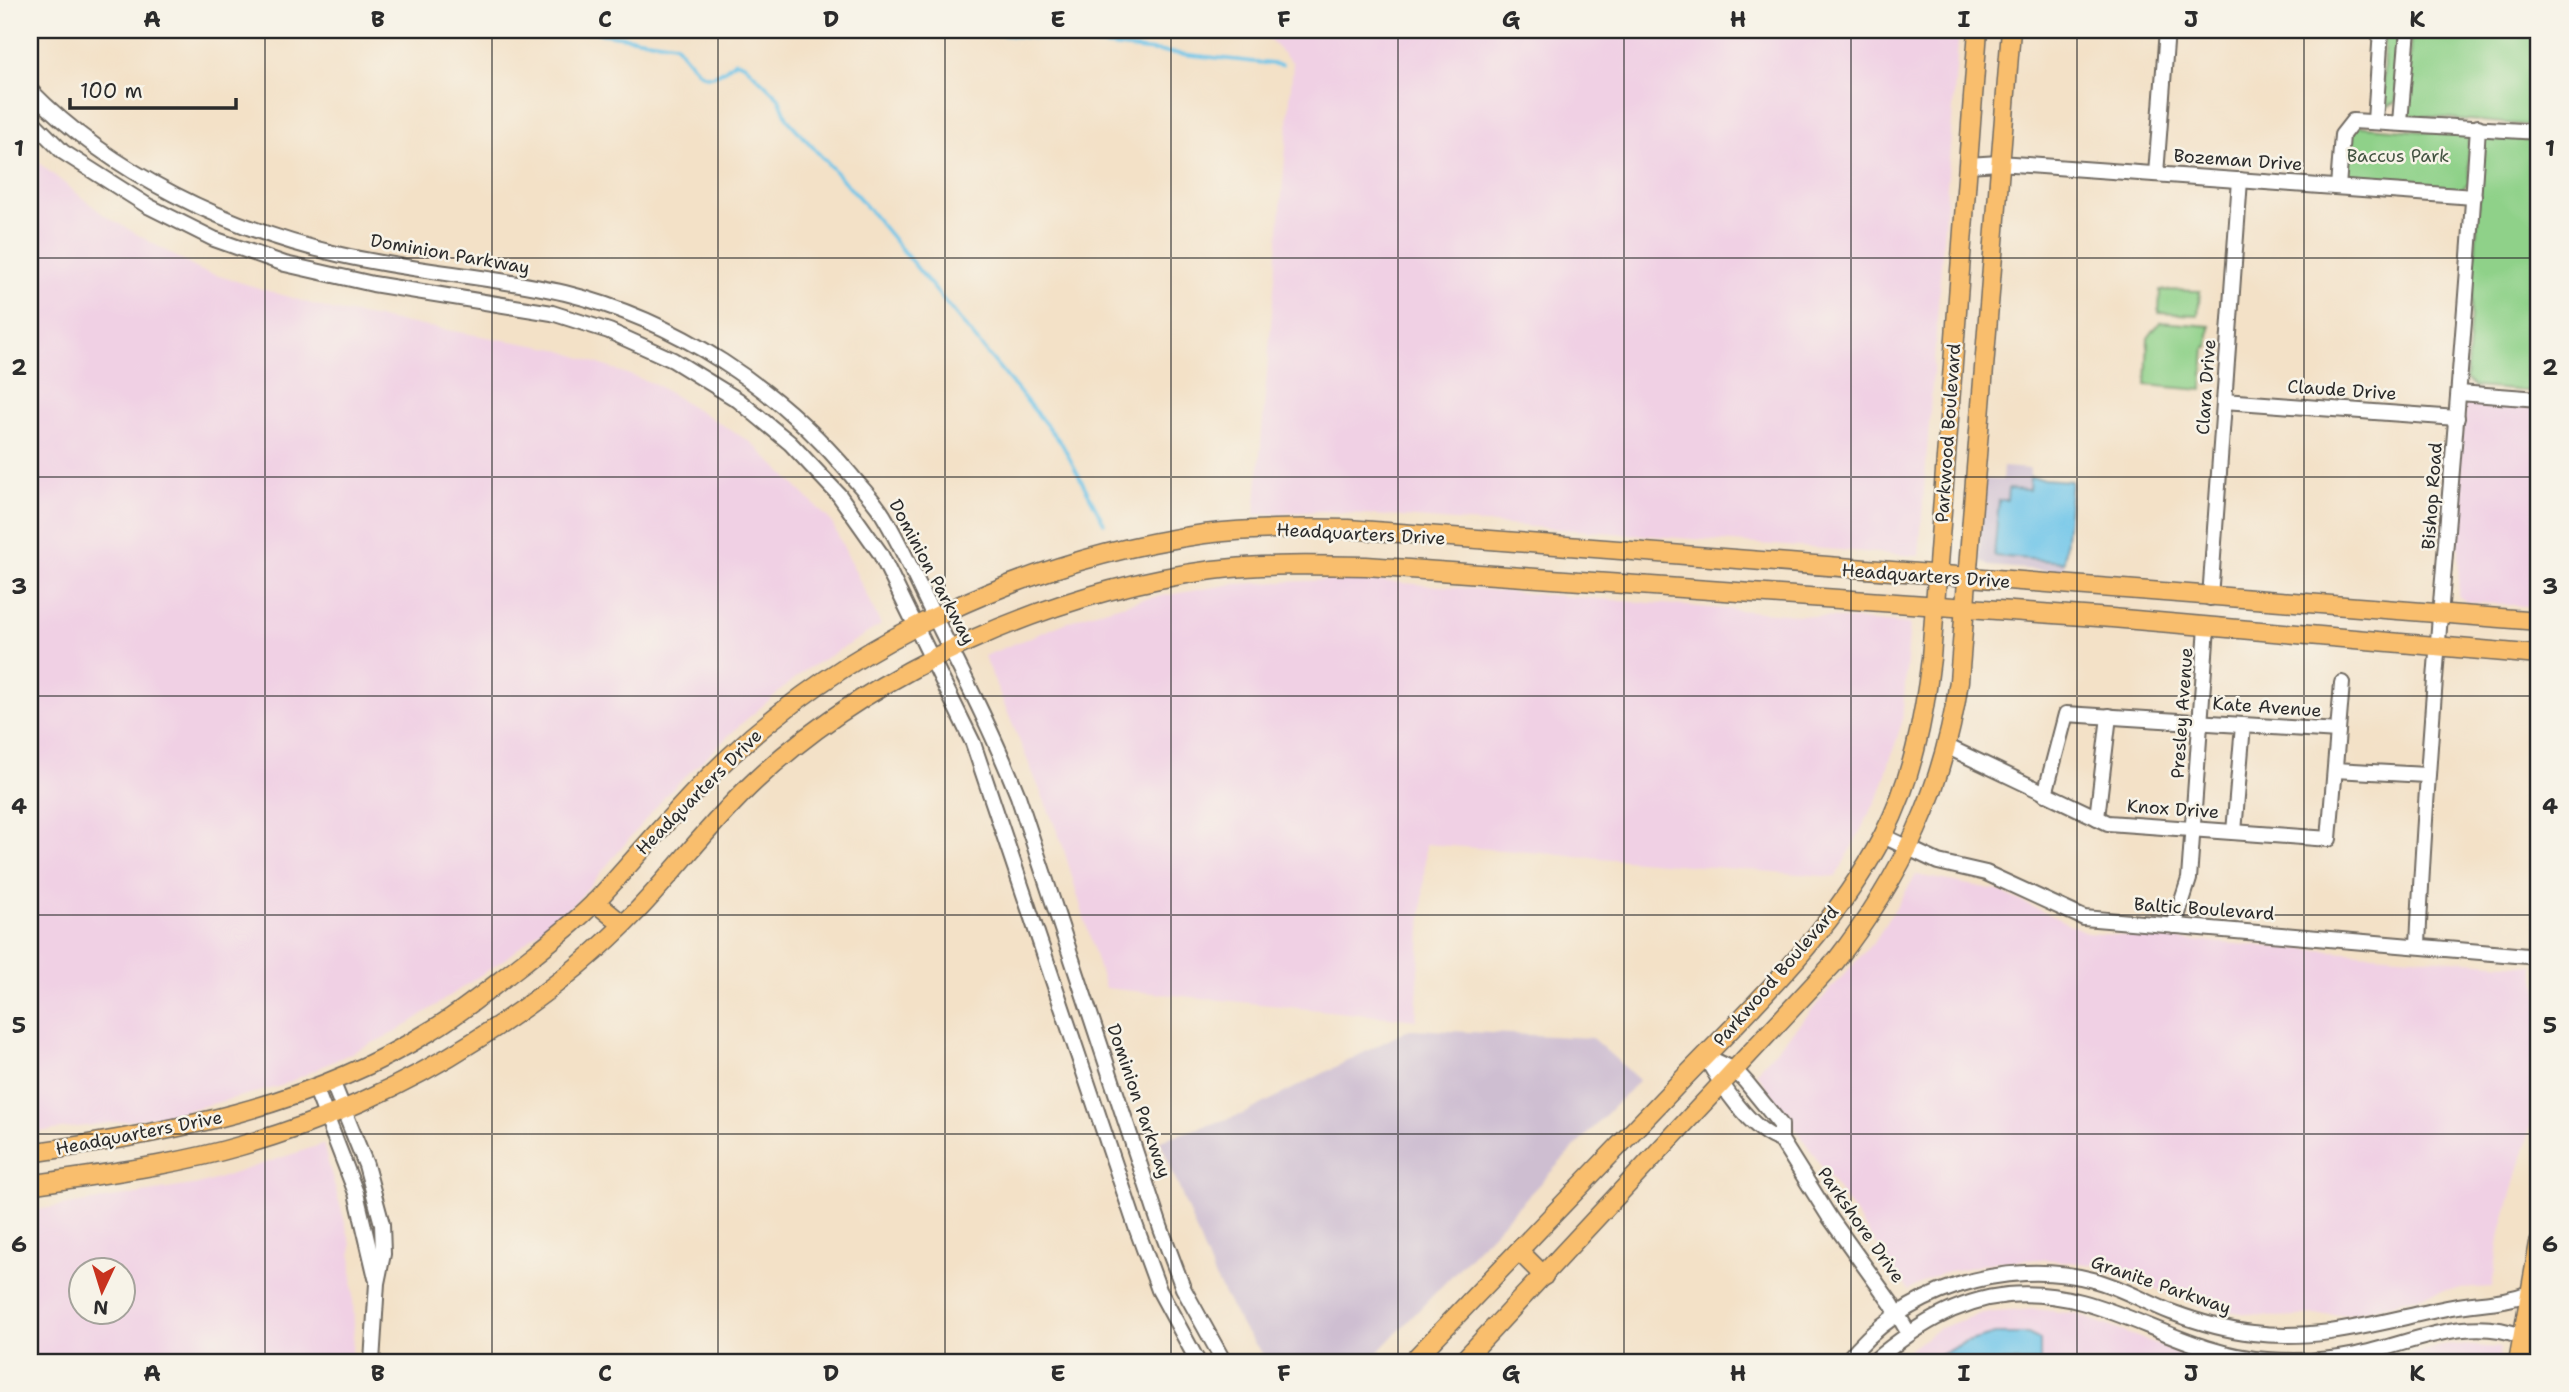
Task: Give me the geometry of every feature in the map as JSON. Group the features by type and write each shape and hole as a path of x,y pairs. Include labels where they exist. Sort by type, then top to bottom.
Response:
{"highway":[{"path":"2532,1362 2539,1320"}],"main road":[{"name":"Parkwood Boulevard","path":"1412,1362 1811,942 1861,874 1883,836 1917,744 1928,684 1978,30"},
{"name":"Parkwood Boulevard","path":"1462,1362 1722,1085 1850,943 1873,911 1908,849 1932,796 1948,747 1965,608 2011,30"},
{"path":"1955,346 1985,348"},
{"name":"Headquarters Drive","path":"30,1153 188,1127 323,1084 432,1030 498,982 595,902 691,794 766,724 848,666 915,629 1007,587 1091,558 1207,534 1282,529 1371,531 1937,577 2539,621"},
{"name":"Headquarters Drive","path":"30,1185 240,1146 344,1108 438,1063 478,1039 549,988 622,924 716,822 774,764 845,710 930,661 1028,618 1155,581 1212,570 1303,564 1366,566 2207,626 2539,655"},
{"path":"2207,626 2210,598"},
{"path":"595,902 622,924"},
{"path":"89,1144 95,1175"},
{"path":"2518,1362 2539,1243"},
{"path":"1519,1251 1544,1276"}],"street":[{"path":"2157,174 2167,30"},
{"path":"2375,121 2381,30"},
{"path":"2400,122 2408,30"},
{"name":"Dominion Parkway","path":"32,97 113,158 193,204 260,234 343,256 567,294 643,321 706,351 775,398 839,460 883,513 996,740 1161,1229 1183,1288 1224,1362"},
{"path":"30,119 63,152 148,206 214,239 253,253 373,284 552,313 609,331 673,360 738,400 790,443 839,495 880,553 930,661 973,743 1136,1227 1159,1290 1198,1362"},
{"path":"2338,187 2342,135 2353,121 2539,132"},
{"name":"Bishop Road","path":"2418,944 2426,775 2440,645 2478,127"},
{"name":"Bozeman Drive","path":"1969,158 1999,163 2474,197"},
{"name":"Clara Drive","path":"2210,598 2240,180"},
{"path":"253,253 260,234"},
{"path":"485,302 488,279"},
{"path":"2459,393 2539,399"},
{"name":"Claude Drive","path":"2224,401 2458,418"},
{"name":"Presley Avenue","path":"2175,926 2189,880 2207,626"},
{"path":"2343,683 2335,770 2426,775"},
{"name":"Kate Avenue","path":"2045,794 2066,714 2339,731"},
{"path":"2096,817 2109,716"},
{"path":"2234,832 2243,725"},
{"name":"Knox Drive","path":"1948,747 2096,817 2127,826 2329,839 2335,770"},
{"name":"Baltic Boulevard","path":"1883,836 1938,862 1986,873 2084,918 2418,944 2457,951 2539,957"},
{"path":"1025,892 1047,885"},
{"name":"Parkshore Drive","path":"1705,1056 1735,1070 1781,1125 1781,1140 1830,1218 1908,1332"},
{"name":"Parkshore Drive","path":"1705,1056 1722,1085 1766,1136 1781,1140"},
{"path":"323,1084 344,1108 374,1190 382,1224 383,1254 377,1283 372,1362"},
{"path":"323,1084 326,1115 356,1193 377,1283"},
{"name":"Granite Parkway","path":"1846,1362 1858,1346 1896,1312 1948,1288 1975,1280 2025,1273 2072,1276 2116,1287 2170,1312 2219,1328 2297,1335 2368,1328 2452,1307 2507,1302 2529,1293"},
{"path":"2069,1296 2072,1276"},
{"path":"1873,1362 1908,1332 1983,1298 2024,1293 2069,1296 2109,1308 2184,1343 2214,1352 2255,1359 2331,1359 2375,1351 2441,1332 2482,1327 2504,1329 2521,1336"},
{"path":"2214,1352 2219,1328"},
{"path":"2368,1328 2375,1351"},
{"path":"1184,1340 1205,1329"}],"shaded area":[{"path":"1259,30 1959,30 1919,556 1321,511 1255,515 1293,63"},
{"path":"30,156 104,215 199,270 332,310 557,349 655,384 752,443 831,521 881,625 804,671 741,724 667,794 577,901 506,958 398,1031 281,1086 165,1116 30,1133"},
{"path":"2472,398 2539,404 2539,607 2467,602 2458,596 2459,551 2454,523 2464,405"},
{"path":"2003,467 2030,469 2030,478 2071,481 2064,572 1989,566 1979,559 1983,479 2002,480"},
{"path":"1353,579 1910,624 1902,722 1880,793 1836,877 1426,844 1416,1020 1105,988 1062,843 984,656 1085,615 1144,599 1233,584"},
{"path":"1916,875 1997,890 2088,933 2534,966 2539,994 2539,1097 2501,1232 2492,1287 2444,1290 2351,1314 2271,1317 2206,1308 2094,1265 2043,1259 1996,1262 1941,1273 1908,1290 1756,1072 1876,939"},
{"path":"1410,1029 1592,1038 1639,1080 1369,1362 1269,1362 1242,1327 1214,1276 1160,1140 1243,1114"},
{"path":"323,1144 351,1244 354,1325 351,1362 30,1362 30,1211 205,1183"},
{"path":"2035,1309 2076,1314 2204,1362 1893,1362 1937,1329 1982,1313"},
{"path":"2449,1344 2500,1348 2499,1362 2381,1362"}],"green space":[{"path":"2384,30 2402,30 2396,102 2387,106 2383,104"},
{"path":"2411,30 2539,30 2539,88 2535,121 2526,125 2410,115 2406,110"},
{"name":"Baccus Park","path":"2356,126 2468,135 2469,182 2460,191 2354,182 2346,173 2349,132"},
{"path":"2488,136 2539,138 2539,392 2475,387 2466,379 2483,143"},
{"path":"2160,290 2200,291 2198,315 2159,313"},
{"path":"2160,322 2210,326 2208,347 2205,347 2202,390 2146,385 2148,338"}],"water":[{"path":"2030,478 2071,481 2064,562 1994,556 1999,500 2007,500 2008,489 2029,490"},
{"path":"1995,1334 2028,1334 2040,1340 2040,1362 1927,1362 1963,1343"}],"waterway":[{"path":"592,30 603,34 675,44 696,69 708,76 716,75 735,61 744,64 779,98 788,120 861,200 1062,444 1104,523"},
{"path":"945,30 956,34 971,31 1282,65"}]}
